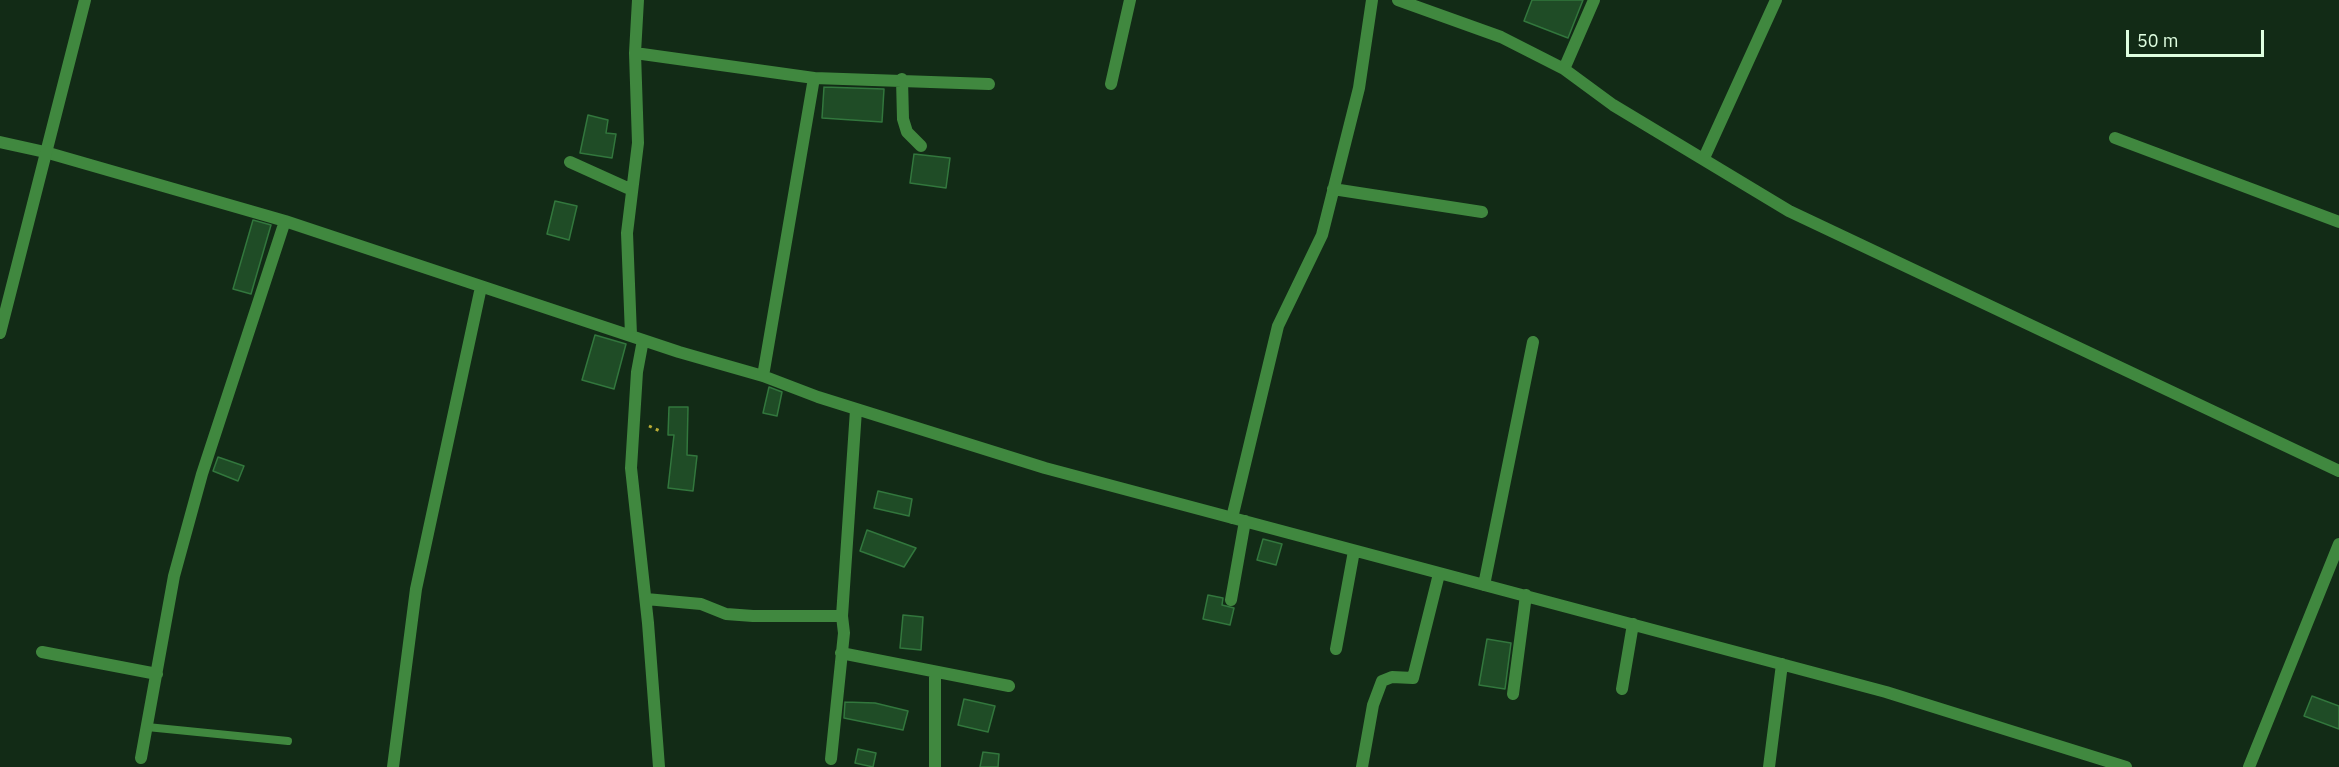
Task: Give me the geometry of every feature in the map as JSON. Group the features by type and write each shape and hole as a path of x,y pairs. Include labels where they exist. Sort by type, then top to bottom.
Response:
{"street":[{"path":"0,333 85,0"},
{"path":"638,0 635,53 638,143 627,233 637,338 631,468 646,599 659,767"},
{"path":"1111,84 1130,0"},
{"path":"1231,600 1239,520 1278,326 1322,235 1359,88 1371,0"},
{"path":"1398,0 1501,37 1564,69 1613,105 1789,211 2339,471"},
{"path":"1564,69 1594,0"},
{"path":"1704,158 1776,0"},
{"path":"635,53 814,78 989,84"},
{"path":"763,376 814,78"},
{"path":"902,80 903,118 907,132 921,146"},
{"path":"2115,138 2339,222"},
{"path":"0,142 45,152 285,221 637,338 763,376 856,410 1045,468 1886,692 2125,767"},
{"path":"570,162 632,190"},
{"path":"1333,189 1482,212"},
{"path":"141,758 174,576 202,474 285,221"},
{"path":"393,767 416,589 481,287"},
{"path":"1484,585 1533,342"},
{"path":"831,759 841,653 856,410"},
{"path":"2249,767 2339,544"},
{"path":"1336,649 1354,551"},
{"path":"1362,767 1373,705 1382,681 1392,677 1413,678 1438,574"},
{"path":"1513,694 1526,595"},
{"path":"646,599 701,604 726,614 842,616"},
{"path":"1622,689 1633,624"},
{"path":"42,652 157,674"},
{"path":"841,653 1009,686"},
{"path":"1769,767 1782,664"},
{"path":"934,767 935,672"}],"lane":[{"path":"147,727 288,741"}],"building":[{"path":"1532,0 1583,0 1568,38 1524,21"},
{"path":"824,87 884,89 882,122 822,118"},
{"path":"588,115 608,120 606,133 616,134 612,158 580,153"},
{"path":"914,154 950,158 946,188 910,183"},
{"path":"555,201 577,206 569,240 547,234"},
{"path":"253,220 271,225 251,294 233,289"},
{"path":"595,335 626,344 614,389 582,380"},
{"path":"769,387 782,392 777,416 763,413"},
{"path":"669,407 688,407 687,455 697,456 693,491 668,488 674,435 668,435"},
{"path":"218,457 244,466 238,481 213,471"},
{"path":"878,491 912,499 909,516 874,508"},
{"path":"867,530 916,548 904,567 860,551"},
{"path":"1263,539 1282,544 1276,565 1257,560"},
{"path":"1208,595 1223,598 1222,605 1234,608 1230,625 1203,619"},
{"path":"903,615 923,617 921,650 900,648"},
{"path":"1487,639 1511,643 1505,689 1479,685"},
{"path":"2312,696 2339,706 2339,729 2304,716"},
{"path":"964,699 995,706 988,732 958,725"},
{"path":"845,702 875,703 908,711 903,730 844,718"},
{"path":"858,749 876,753 873,767 855,763"},
{"path":"983,752 999,754 998,767 980,767"}]}
